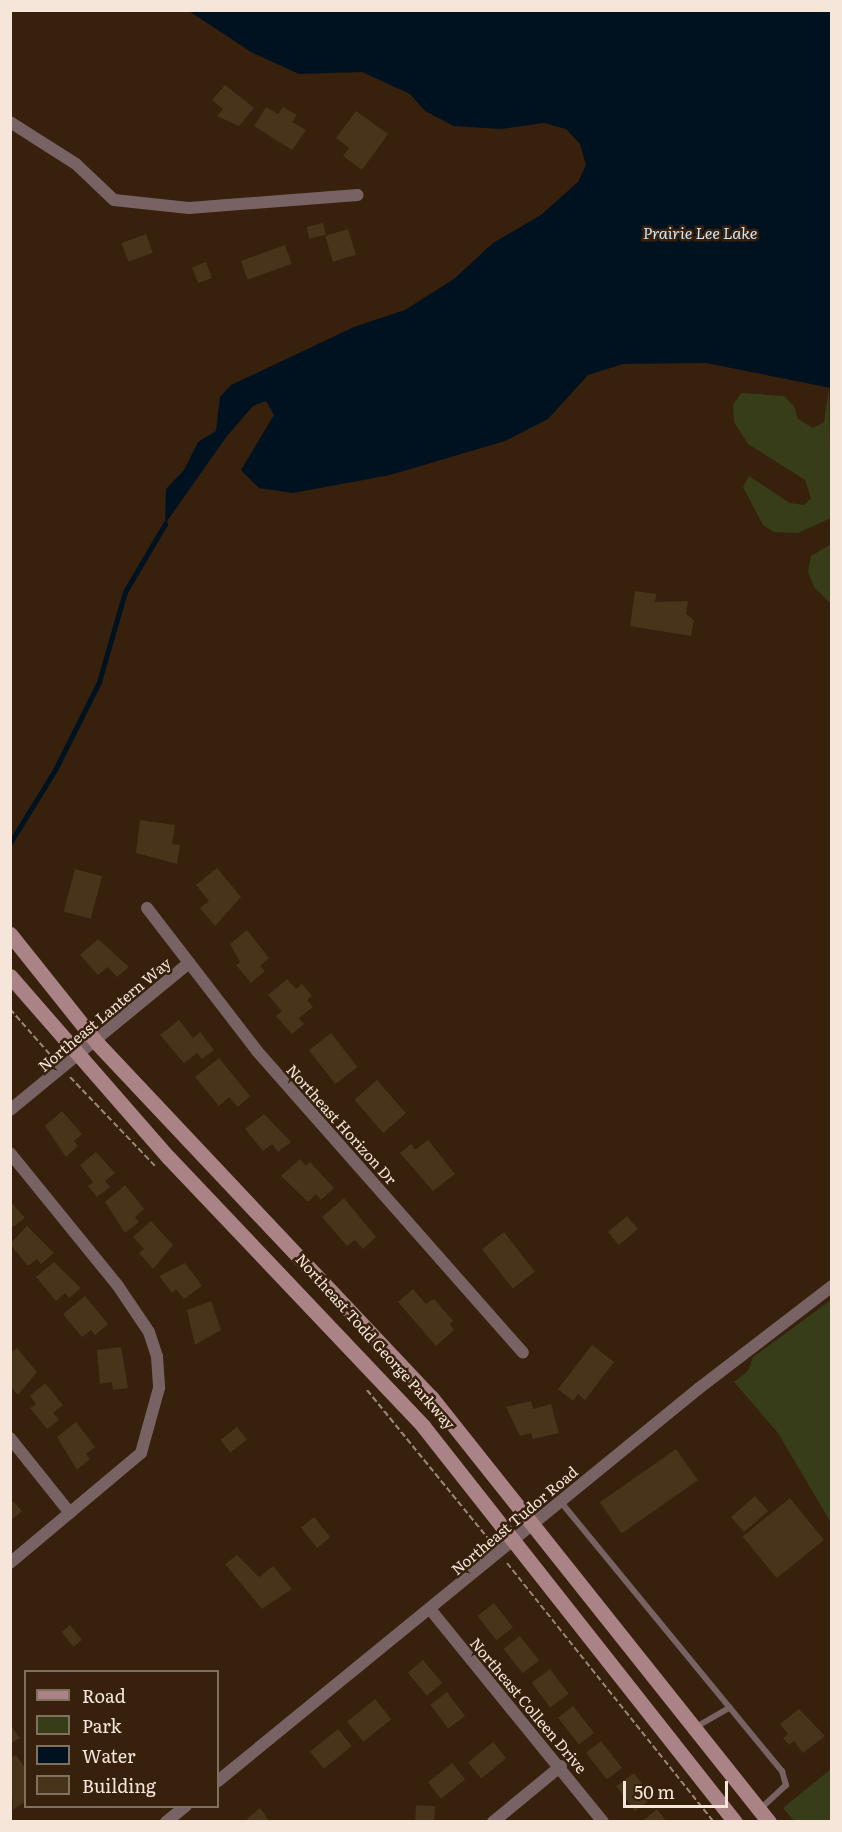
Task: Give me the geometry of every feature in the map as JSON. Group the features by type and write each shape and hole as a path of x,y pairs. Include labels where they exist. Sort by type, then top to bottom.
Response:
{"main road":[{"name":"Northeast Todd George Parkway","path":"10,934 97,1043 431,1396 764,1815"},
{"name":"Northeast Todd George Parkway","path":"10,976 78,1058 395,1395 514,1539 735,1821"},
{"path":"674,1743 695,1728"}],"street":[{"path":"10,122 76,164 114,200 189,208 358,195"},
{"name":"Northeast Horizon Dr","path":"147,908 256,1051 523,1353"},
{"name":"Northeast Lantern Way","path":"10,1110 97,1043 189,963"},
{"path":"10,1153 118,1286 149,1332 157,1357 159,1388 141,1453 10,1563"},
{"name":"Northeast Tudor Road","path":"219,1780 532,1524 831,1286"},
{"path":"10,1438 70,1513"},
{"name":"Northeast Colleen Drive","path":"430,1609 561,1766 603,1821"},
{"path":"493,1821 561,1766"},
{"path":"166,1821 183,1808"}],"lane":[{"path":"560,1502 782,1771 786,1785 764,1815"},
{"path":"695,1728 730,1707"}],"path":[{"path":"10,1010 159,1170"},
{"path":"363,1385 714,1821"}],"green space":[{"path":"829,388 831,518 798,533 774,532 763,525 743,487 749,476 790,503 804,505 811,498 805,480 748,444 734,422 733,405 741,393 784,396 794,406 798,419 813,428 824,422"},
{"path":"831,544 831,604 814,587 808,572 811,556"},
{"path":"831,1300 831,1523 778,1433 734,1382 748,1371 753,1357"},
{"path":"831,1769 831,1821 794,1821 783,1808"}],"water":[{"name":"Prairie Lee Lake","path":"189,11 831,11 831,388 706,363 623,364 588,375 548,419 505,441 390,475 293,493 259,488 241,470 274,415 266,401 253,406 227,436 165,524 166,489 184,470 198,442 216,431 220,397 231,385 354,327 405,310 454,279 493,243 541,215 578,182 586,165 580,144 566,129 544,123 501,129 454,126 425,111 410,94 362,72 299,74 251,52"}],"building":[{"path":"225,85 254,108 239,126 217,116 223,109 212,100"},
{"path":"266,107 278,114 283,107 297,115 292,122 306,130 292,150 254,126"},
{"path":"356,111 388,134 362,170 343,156 349,148 336,138"},
{"path":"323,223 326,235 309,239 307,227"},
{"path":"348,229 356,255 333,262 325,236"},
{"path":"146,234 153,253 128,262 122,243"},
{"path":"285,245 292,264 248,280 241,261"},
{"path":"206,262 212,278 198,283 192,267"},
{"path":"635,591 656,594 655,602 688,601 686,614 694,620 691,636 630,626"},
{"path":"140,820 175,825 172,844 180,845 177,864 136,853"},
{"path":"217,868 241,897 215,926 200,908 209,901 196,885"},
{"path":"75,869 102,876 91,919 64,912"},
{"path":"247,930 269,958 260,966 265,971 251,983 236,965 240,962 230,944"},
{"path":"98,939 129,967 117,977 108,967 98,975 80,955"},
{"path":"287,979 296,989 302,984 312,996 307,1000 313,1007 299,1018 304,1024 292,1034 276,1016 282,1011 268,995"},
{"path":"179,1020 193,1038 200,1032 214,1050 202,1059 197,1053 184,1063 160,1035"},
{"path":"331,1033 357,1067 335,1084 309,1050"},
{"path":"219,1058 250,1096 238,1107 229,1097 219,1106 195,1077"},
{"path":"377,1080 406,1113 383,1133 354,1100"},
{"path":"62,1111 82,1134 74,1141 78,1146 66,1157 45,1126"},
{"path":"264,1114 291,1142 278,1152 272,1144 263,1151 245,1129"},
{"path":"428,1140 455,1174 433,1191 400,1153 411,1144 415,1150"},
{"path":"96,1152 115,1173 105,1181 110,1187 97,1197 88,1186 93,1182 80,1165"},
{"path":"300,1159 306,1166 310,1162 334,1188 321,1200 316,1194 308,1202 281,1176"},
{"path":"125,1185 144,1209 135,1217 139,1222 125,1233 105,1202"},
{"path":"344,1198 376,1237 363,1249 355,1240 347,1246 322,1217"},
{"path":"10,1201 25,1218 10,1229"},
{"path":"627,1216 638,1229 619,1245 608,1232"},
{"path":"151,1221 173,1245 153,1269 139,1253 144,1249 133,1237"},
{"path":"27,1226 54,1253 41,1264 37,1259 28,1266 10,1244"},
{"path":"504,1232 535,1271 513,1289 482,1249"},
{"path":"54,1262 81,1288 69,1298 65,1293 56,1301 36,1277"},
{"path":"185,1263 202,1286 184,1299 176,1289 172,1293 159,1276"},
{"path":"413,1289 426,1304 434,1299 453,1321 450,1324 454,1330 436,1346 398,1302"},
{"path":"85,1296 108,1324 95,1335 91,1330 82,1337 63,1314"},
{"path":"211,1301 221,1330 195,1345 187,1310"},
{"path":"592,1345 614,1362 585,1400 578,1394 573,1401 558,1389"},
{"path":"121,1347 128,1388 113,1390 112,1382 100,1384 97,1350"},
{"path":"17,1348 37,1372 18,1395 10,1386 10,1353"},
{"path":"45,1383 63,1405 53,1413 59,1420 47,1429 30,1408 36,1404 30,1396"},
{"path":"531,1401 533,1409 551,1404 559,1433 533,1439 531,1433 520,1436 506,1407"},
{"path":"76,1422 95,1447 86,1454 90,1459 77,1470 57,1437"},
{"path":"237,1427 247,1440 230,1453 220,1440"},
{"path":"676,1449 698,1480 622,1533 600,1502"},
{"path":"755,1496 768,1511 744,1532 731,1517"},
{"path":"790,1498 824,1540 777,1578 743,1536"},
{"path":"13,1501 22,1511 10,1521 10,1503"},
{"path":"314,1517 330,1537 317,1548 301,1528"},
{"path":"237,1555 259,1577 273,1566 292,1589 262,1609 225,1564"},
{"path":"494,1603 513,1627 497,1640 477,1616"},
{"path":"70,1625 82,1640 73,1647 61,1632"},
{"path":"520,1636 539,1660 523,1673 503,1649"},
{"path":"423,1660 442,1683 427,1696 408,1673"},
{"path":"550,1669 569,1694 550,1708 532,1683"},
{"path":"447,1692 465,1716 448,1729 430,1705"},
{"path":"375,1699 391,1719 363,1742 347,1722"},
{"path":"573,1706 594,1733 579,1744 558,1718"},
{"path":"799,1709 825,1736 803,1753 794,1741 789,1745 783,1738 788,1734 780,1724"},
{"path":"10,1724 20,1738 10,1744"},
{"path":"338,1729 352,1746 324,1769 310,1752"},
{"path":"601,1741 622,1768 607,1779 586,1753"},
{"path":"493,1742 506,1758 481,1778 468,1762"},
{"path":"16,1755 24,1766 24,1802 13,1810 10,1758"},
{"path":"452,1763 465,1779 441,1799 428,1783"},
{"path":"634,1773 653,1798 635,1811 616,1786"},
{"path":"416,1805 435,1806 434,1822 415,1822"},
{"path":"260,1808 270,1822 249,1822 247,1819"},
{"path":"657,1809 667,1822 641,1822"}],"waterway":[{"path":"10,843 55,770 99,682 125,592 165,524"}]}
